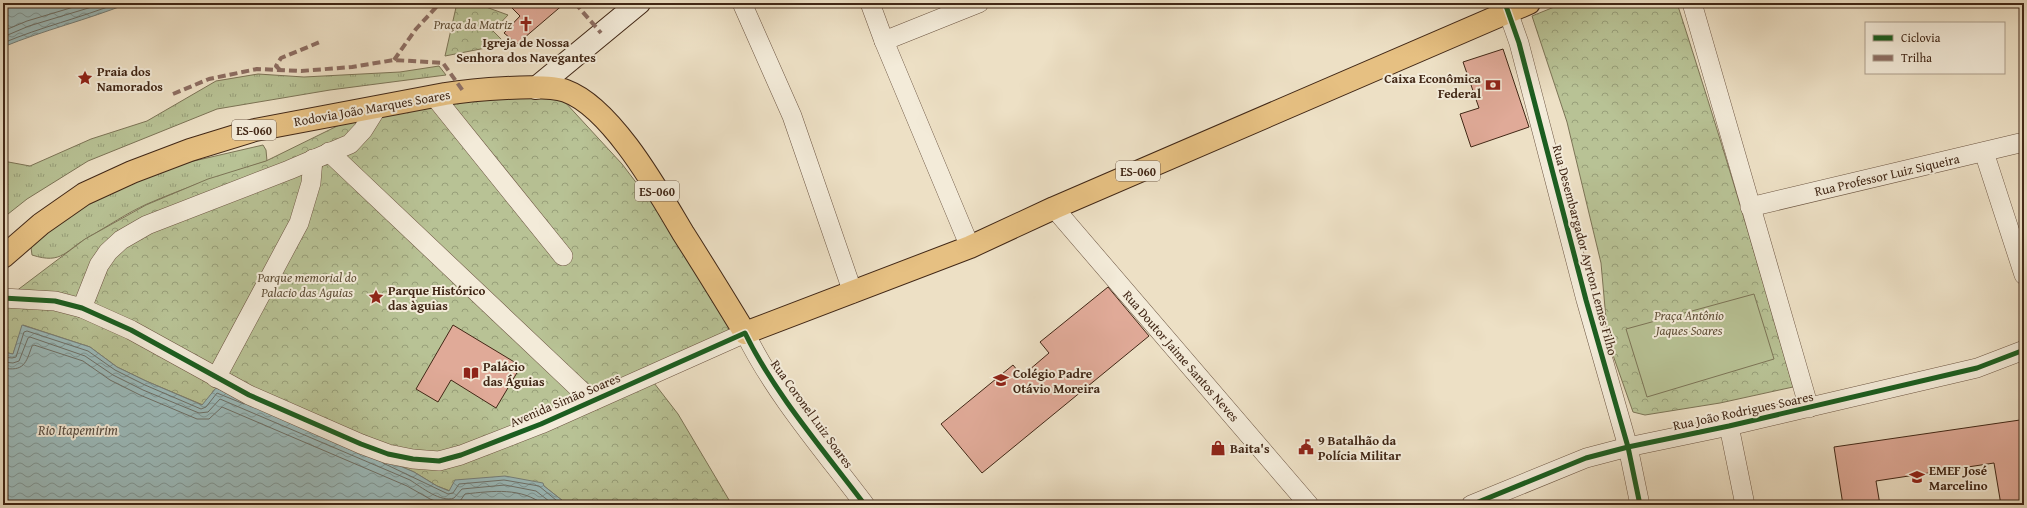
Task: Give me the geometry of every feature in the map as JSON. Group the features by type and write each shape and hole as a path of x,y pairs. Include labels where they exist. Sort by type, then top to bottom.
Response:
{"main road":[{"name":"ES-060","path":"745,333 970,247 1054,208 1506,7 1528,3"},
{"name":"Rodovia João Marques Soares","path":"3,257 41,224 84,194 132,172 190,150 255,130 378,106 463,91 536,88"},
{"name":"Rua Coronel Luiz Soares","path":"536,88 552,88 577,95 595,109 618,134 654,185 745,333"}],"street":[{"path":"536,88 639,3"},
{"path":"742,3 792,116 853,293"},
{"path":"870,3 884,41 970,247"},
{"path":"884,41 979,3"},
{"path":"1692,3 1809,408"},
{"name":"Rua Desembargador Ayrton Lemes Filho","path":"1506,7 1519,43 1586,300 1628,447 1640,505"},
{"path":"434,96 563,256"},
{"path":"82,308 99,265 108,252 121,240 147,225 350,144 363,130 378,106"},
{"name":"Rua Professor Luiz Siqueira","path":"1750,207 2024,142"},
{"path":"1984,152 2024,275"},
{"path":"216,378 299,223 321,156"},
{"path":"321,156 592,401"},
{"name":"Rua Doutor Jaime Santos Neves","path":"1054,208 1309,505"},
{"name":"Avenida Simão Soares","path":"3,298 54,301 82,308 131,330 249,395 388,454 413,459 439,460 461,455 541,424 745,333"},
{"name":"Rua Coronel Luiz Soares","path":"745,333 755,354 793,410 865,505"},
{"name":"Rua João Rodrigues Soares","path":"1471,505 1586,458 1628,447 1809,408 1977,368 2024,350"},
{"path":"1729,426 1745,505"}],"green space":[{"name":"Praça da Matriz","path":"457,3 475,3 508,15 493,31 506,44 445,56"},
{"name":"Praça Antônio Jaques Soares","path":"1564,3 1677,3 1737,194 1793,387 1720,403 1645,415 1633,412 1608,341 1601,263 1567,122 1532,16"},
{"path":"439,66 446,75 330,90 217,109 88,161 27,199 3,218 3,161 30,166 91,139 147,121 216,81 258,74 304,77 400,72"},
{"name":"Parque memorial do Palacio das Aguias","path":"552,88 622,164 699,265 740,328 644,370 678,414 732,505 568,505 544,486 450,491 437,486 414,472 216,388 203,405 117,367 90,347 23,325 13,354 3,352 3,301 85,239 146,205 208,179 266,161 378,106"},
{"path":"263,145 266,150 267,161 191,186 147,204 132,211 81,242 63,255 51,258 42,258 32,255 30,240 98,196 168,167"},
{"path":"1754,294 1774,359 1647,397 1626,329"}],"water":[{"path":"3,3 129,3 3,47"},
{"name":"Rio Itapemirim","path":"22,325 90,347 117,367 202,405 216,388 414,472 437,486 449,491 455,480 505,476 543,483 544,486 568,505 3,505 3,352 13,354"}],"building":[{"name":"Igreja de Nossa Senhora dos Navegantes","path":"507,3 565,3 517,44 504,33 520,16"},
{"name":"Caixa Econômica Federal","path":"1503,49 1529,127 1471,147 1460,114 1479,108 1463,62"},
{"path":"1108,287 1149,336 982,473 941,424 1013,365 1022,376 1049,353 1040,342"},
{"name":"Palácio das Águias","path":"453,325 521,366 496,408 451,380 438,402 416,389"},
{"path":"2020,420 2024,448 2024,505 2001,505 1994,463 1876,481 1880,505 1843,505 1834,447"}],"marked path":[{"path":"394,60 416,29 440,3"},
{"path":"575,3 601,33"},
{"path":"280,70 276,66 281,58 320,42"},
{"path":"173,94 209,79 257,69 301,71 352,67 394,60 443,63 463,91"}],"cycle path":[{"path":"1505,3 1519,43 1586,300 1628,447 1640,505"},
{"path":"3,298 55,301 82,308 131,330 249,395 361,444 388,454 413,459 439,461 461,455 541,424 745,333 770,378 785,400 865,505"},
{"path":"1471,505 1586,458 1628,447 1729,426 1977,368 2024,350"}],"place":[{"name":"Igreja de Nossa Senhora dos Navegantes","path":"526,24"},
{"name":"Praia dos Namorados","path":"85,78"},
{"name":"Caixa Econômica Federal","path":"1493,85"},
{"name":"Parque Histórico das àguias","path":"376,297"},
{"name":"Palácio das Águias","path":"471,373"},
{"name":"Colégio Padre Otávio Moreira","path":"1001,380"},
{"name":"9 Batalhão da Polícia Militar","path":"1306,447"},
{"name":"Baita's","path":"1218,448"},
{"name":"EMEF José Marcelino","path":"1917,477"}]}
